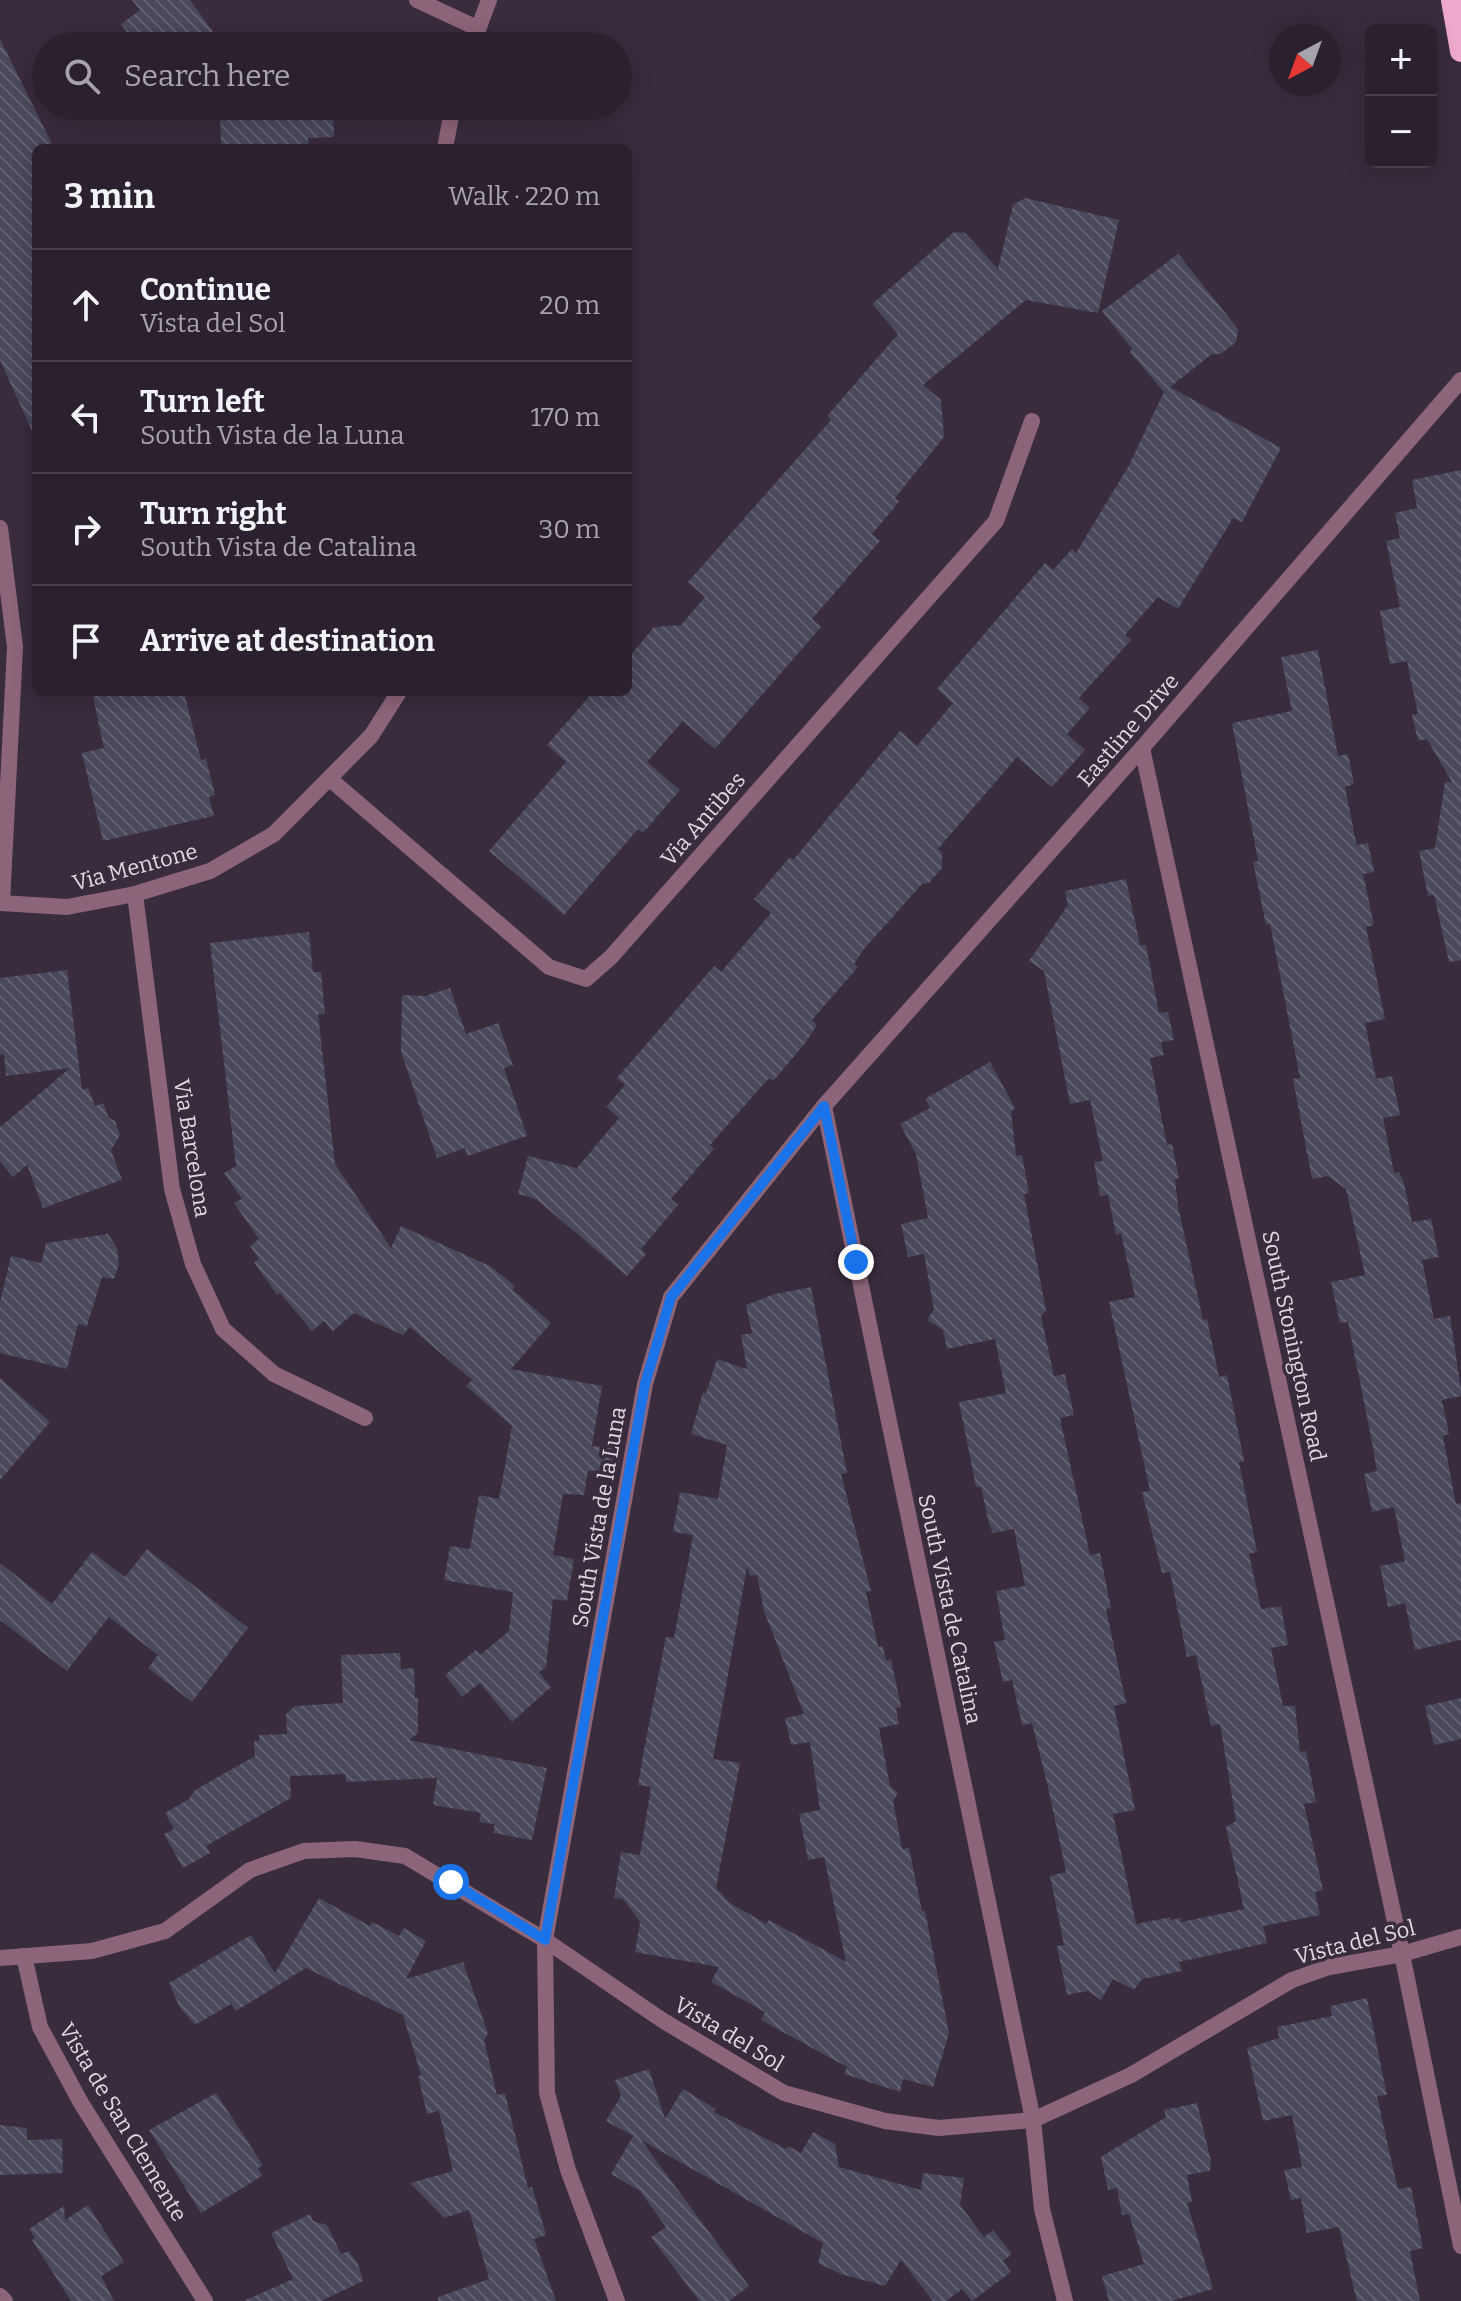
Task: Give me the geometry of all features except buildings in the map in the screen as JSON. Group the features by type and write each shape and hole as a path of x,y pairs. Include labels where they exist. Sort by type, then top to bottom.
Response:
{"highway":[{"path":"1452,0 1461,51"}],"street":[{"path":"417,0 477,28"},
{"path":"476,32 489,0"},
{"path":"446,144 450,120"},
{"name":"Eastline Drive","path":"824,1106 1142,748 1461,380"},
{"name":"Via Antibes","path":"331,780 549,967 586,979 622,945 996,521 1032,421"},
{"path":"0,528 15,647 1,903"},
{"name":"Via Mentone","path":"1,903 67,907 135,894 210,871 274,834 331,780 371,736 396,696"},
{"name":"South Stonington Road","path":"1142,748 1402,1954 1461,2246"},
{"name":"Via Barcelona","path":"135,894 172,1189 193,1264 223,1329 274,1374 365,1418"},
{"name":"South Vista de la Luna","path":"617,2301 568,2170 547,2093 545,1940 645,1384 671,1297 824,1106"},
{"name":"South Vista de Catalina","path":"824,1106 1033,2120 1042,2209 1065,2301"},
{"name":"Vista del Sol","path":"0,1958 92,1951 165,1931 250,1870 304,1851 355,1849 405,1856 545,1940 662,2020 784,2093 885,2121 939,2128 1033,2120 1131,2075 1292,1980 1329,1967 1402,1954 1461,1937"},
{"name":"Vista de San Clemente","path":"24,1956 40,2027 81,2103 205,2301"},
{"path":"0,2296 5,2301"}],"route":[{"path":"451,1882 545,1940 645,1384 671,1297 824,1106 856,1262"}]}
